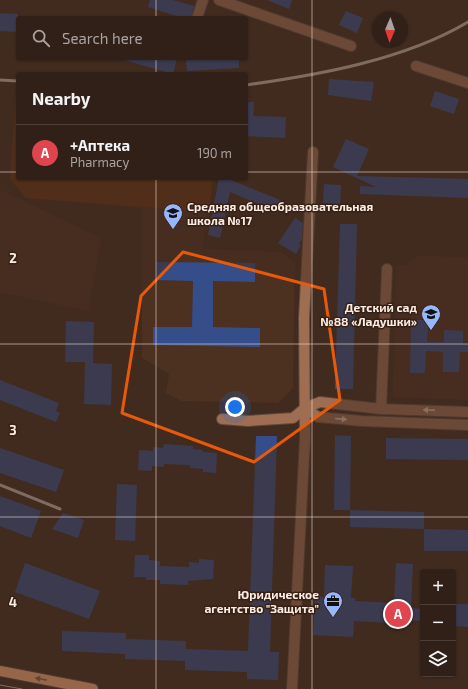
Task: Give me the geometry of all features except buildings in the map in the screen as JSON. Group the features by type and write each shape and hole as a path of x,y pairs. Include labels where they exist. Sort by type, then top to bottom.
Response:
{"main road":[{"path":"0,671 93,689"}],"street":[{"path":"198,16 203,0"},
{"path":"219,0 351,46"},
{"path":"416,66 468,83"},
{"path":"292,689 305,438 304,318 313,152"},
{"path":"381,409 386,269"},
{"path":"222,419 248,421 293,418 305,408 320,402 381,409 465,412 464,425 362,421 318,417 305,408"}],"highlighted area":[{"path":"183,252 324,289 340,400 254,462 122,413 141,296"}],"shaded area":[{"name":"Средняя общеобразовательная школа №17","path":"16,93 16,180 213,180 202,249 281,252 295,263 293,388 278,403 181,401 166,393 169,374 142,358 142,208 26,198 10,179"},
{"path":"16,93 16,180 213,180 209,212 26,198 10,179"},
{"path":"0,190 101,238 88,311 0,292"},
{"name":"Детский сад №88 «Ладушки»","path":"419,256 468,257 468,400 393,397 396,265 406,265"}],"tram line":[{"path":"0,685 22,689"}],"railway":[{"path":"248,85 331,71 389,56 443,35 468,22"},
{"path":"0,80 16,81"},
{"path":"0,485 60,509"}],"place":[{"name":"Средняя общеобразовательная школа №17","path":"173,230"},
{"name":"Детский сад №88 «Ладушки»","path":"431,331"},
{"name":"+Аптека","path":"398,614"},
{"name":"Юридическое агентство \"Защита\"","path":"333,618"}]}
